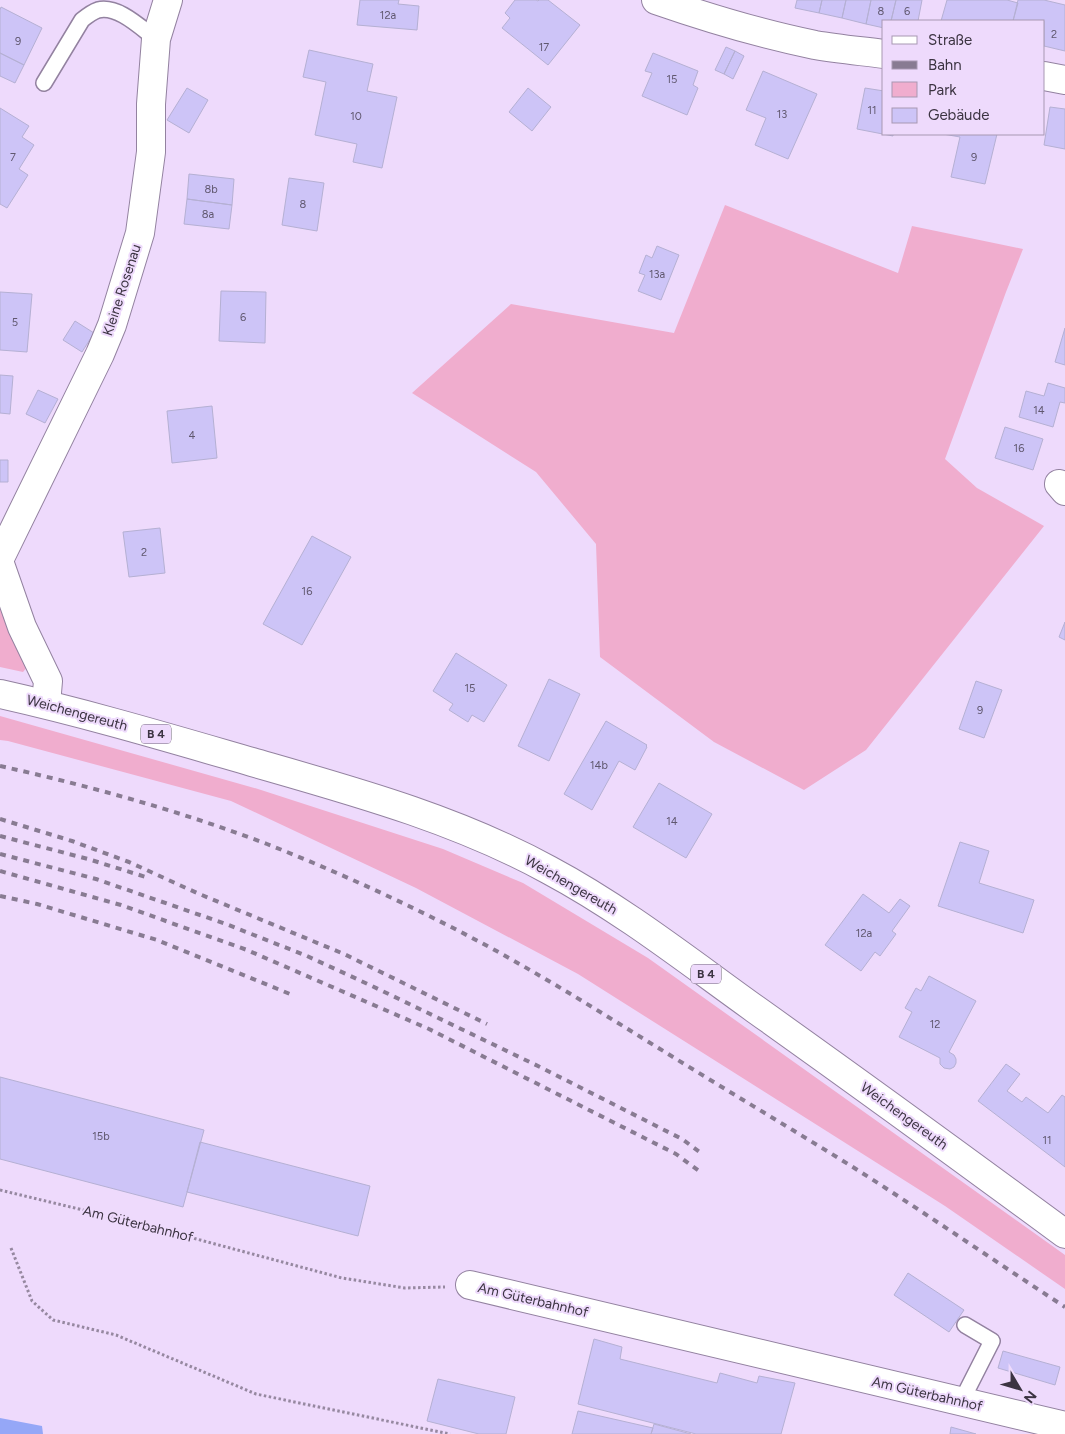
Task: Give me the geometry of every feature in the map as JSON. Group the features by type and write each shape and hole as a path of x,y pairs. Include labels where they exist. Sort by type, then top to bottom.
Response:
{"street":[{"name":"Kleine Rosenau","path":"0,558 100,354 112,325 138,242 151,152 151,104 156,39 168,0"},
{"path":"656,0 712,19 760,32 816,45 882,54"},
{"path":"1045,76 1065,80"},
{"path":"0,564 22,627 48,682 46,704"},
{"name":"Weichengereuth","path":"0,694 46,704 311,779 415,812 475,834 548,869 616,909 938,1140 1065,1234"},
{"name":"Am Güterbahnhof","path":"470,1285 1065,1426"}],"lane":[{"path":"44,83 82,20 91,13 110,9 120,13 156,39"},
{"path":"961,1402 992,1341 965,1325"}],"path":[{"name":"Am Güterbahnhof","path":"0,1190 133,1222 342,1278 406,1288 470,1285"},
{"path":"11,1248 32,1301 53,1320 116,1335 256,1394 450,1434"}],"green space":[{"path":"725,205 898,273 912,226 1023,249 945,459 977,488 1044,526 866,750 804,790 714,742 600,657 596,544 536,472 412,393 511,304 674,333"},
{"path":"0,598 29,665 23,672 0,667"},
{"path":"0,716 258,789 443,849 523,883 648,958 1065,1255 1065,1289 945,1206 578,974 416,888 231,801 0,740"}],"water":[{"path":"0,1418 42,1426 43,1434 0,1434"}],"building":[{"path":"360,0 399,0 398,4 419,6 417,30 357,25"},
{"path":"515,0 548,0 580,25 548,65 502,28 510,18 505,13"},
{"path":"797,0 822,0 819,13 795,8"},
{"path":"822,0 846,0 842,18 819,13"},
{"path":"846,0 871,0 866,24 842,18"},
{"path":"871,0 896,0 891,20 882,20 882,28 866,24"},
{"path":"896,0 922,0 918,20 891,20"},
{"path":"947,0 1007,0 1018,3 1013,20 941,20"},
{"path":"1018,0 1044,0 1065,5 1065,51 1045,46 1045,20 1013,20"},
{"path":"1,7 42,28 24,65 0,53"},
{"path":"726,47 735,51 724,74 715,70"},
{"path":"309,50 373,64 367,91 397,97 382,168 353,162 357,144 315,135 326,82 303,77"},
{"path":"735,51 744,56 733,79 724,74"},
{"path":"0,53 24,65 15,83 0,76"},
{"path":"653,53 698,71 693,85 698,88 687,115 642,96 652,73 645,71"},
{"path":"763,71 817,94 788,159 755,145 766,118 746,110"},
{"path":"187,88 208,100 189,133 167,120"},
{"path":"528,88 551,107 532,131 509,112"},
{"path":"865,88 882,91 882,134 857,129"},
{"path":"1050,107 1065,109 1065,149 1044,145"},
{"path":"0,108 29,126 22,137 34,145 19,169 28,175 7,208 0,204"},
{"path":"949,135 997,135 985,184 951,177 960,137"},
{"path":"189,174 234,179 232,205 187,199"},
{"path":"289,178 324,183 317,231 282,225"},
{"path":"187,199 232,205 229,229 184,224"},
{"path":"657,246 679,255 661,300 638,291 645,275 639,273 646,255 652,258"},
{"path":"221,291 266,292 265,343 219,341"},
{"path":"0,292 32,294 27,352 0,350"},
{"path":"75,321 94,333 82,352 63,340"},
{"path":"1065,328 1065,365 1055,362"},
{"path":"0,375 13,376 10,414 0,413"},
{"path":"1048,383 1065,388 1065,403 1060,402 1053,427 1019,417 1026,391 1044,396"},
{"path":"38,390 58,399 45,423 26,414"},
{"path":"212,406 217,458 172,463 167,411"},
{"path":"1005,427 1043,439 1033,470 995,458"},
{"path":"0,460 8,460 8,482 0,482"},
{"path":"160,528 165,573 129,577 123,532"},
{"path":"312,536 351,557 302,645 263,624"},
{"path":"1065,622 1065,640 1059,637"},
{"path":"456,653 507,685 484,722 472,715 468,722 449,710 453,704 433,691"},
{"path":"549,679 580,694 549,761 518,746"},
{"path":"976,681 1002,690 984,738 959,729"},
{"path":"606,721 647,745 647,747 635,770 619,761 592,810 564,794"},
{"path":"659,783 712,814 686,858 633,827"},
{"path":"960,842 989,851 979,883 1034,900 1023,933 938,906"},
{"path":"863,894 889,913 900,899 910,906 892,931 896,934 880,956 875,952 861,971 825,945"},
{"path":"929,976 976,1001 949,1052 956,1059 954,1067 950,1069 944,1068 940,1064 940,1058 899,1037 912,1012 905,1008 916,988 921,991"},
{"path":"1006,1064 1020,1074 1007,1091 1022,1102 1026,1097 1048,1113 1062,1095 1065,1097 1065,1167 978,1101"},
{"path":"0,1077 204,1130 183,1207 0,1159"},
{"path":"200,1142 370,1186 358,1236 187,1192"},
{"path":"908,1273 964,1310 949,1332 894,1295"},
{"path":"594,1339 622,1347 620,1359 717,1383 720,1373 757,1383 759,1376 795,1383 781,1434 696,1434 578,1404"},
{"path":"1003,1351 1060,1367 1055,1385 998,1368"},
{"path":"438,1379 515,1397 506,1434 479,1434 427,1421"},
{"path":"578,1411 653,1428 651,1434 572,1434"},
{"path":"654,1424 691,1434 651,1434"},
{"path":"951,1427 976,1434 950,1434"}],"railway":[{"path":"0,766 135,800 234,832 324,867 436,920 491,948 560,988 826,1151 903,1199 1065,1307"},
{"path":"0,819 72,841 129,862 197,893 344,954 487,1024"},
{"path":"0,836 88,859 149,878"},
{"path":"0,854 96,879 226,924 307,956 540,1067 682,1139 701,1153"},
{"path":"0,871 121,905 247,950 429,1029 676,1154 699,1171"},
{"path":"0,896 37,904 157,940 290,994"}]}
